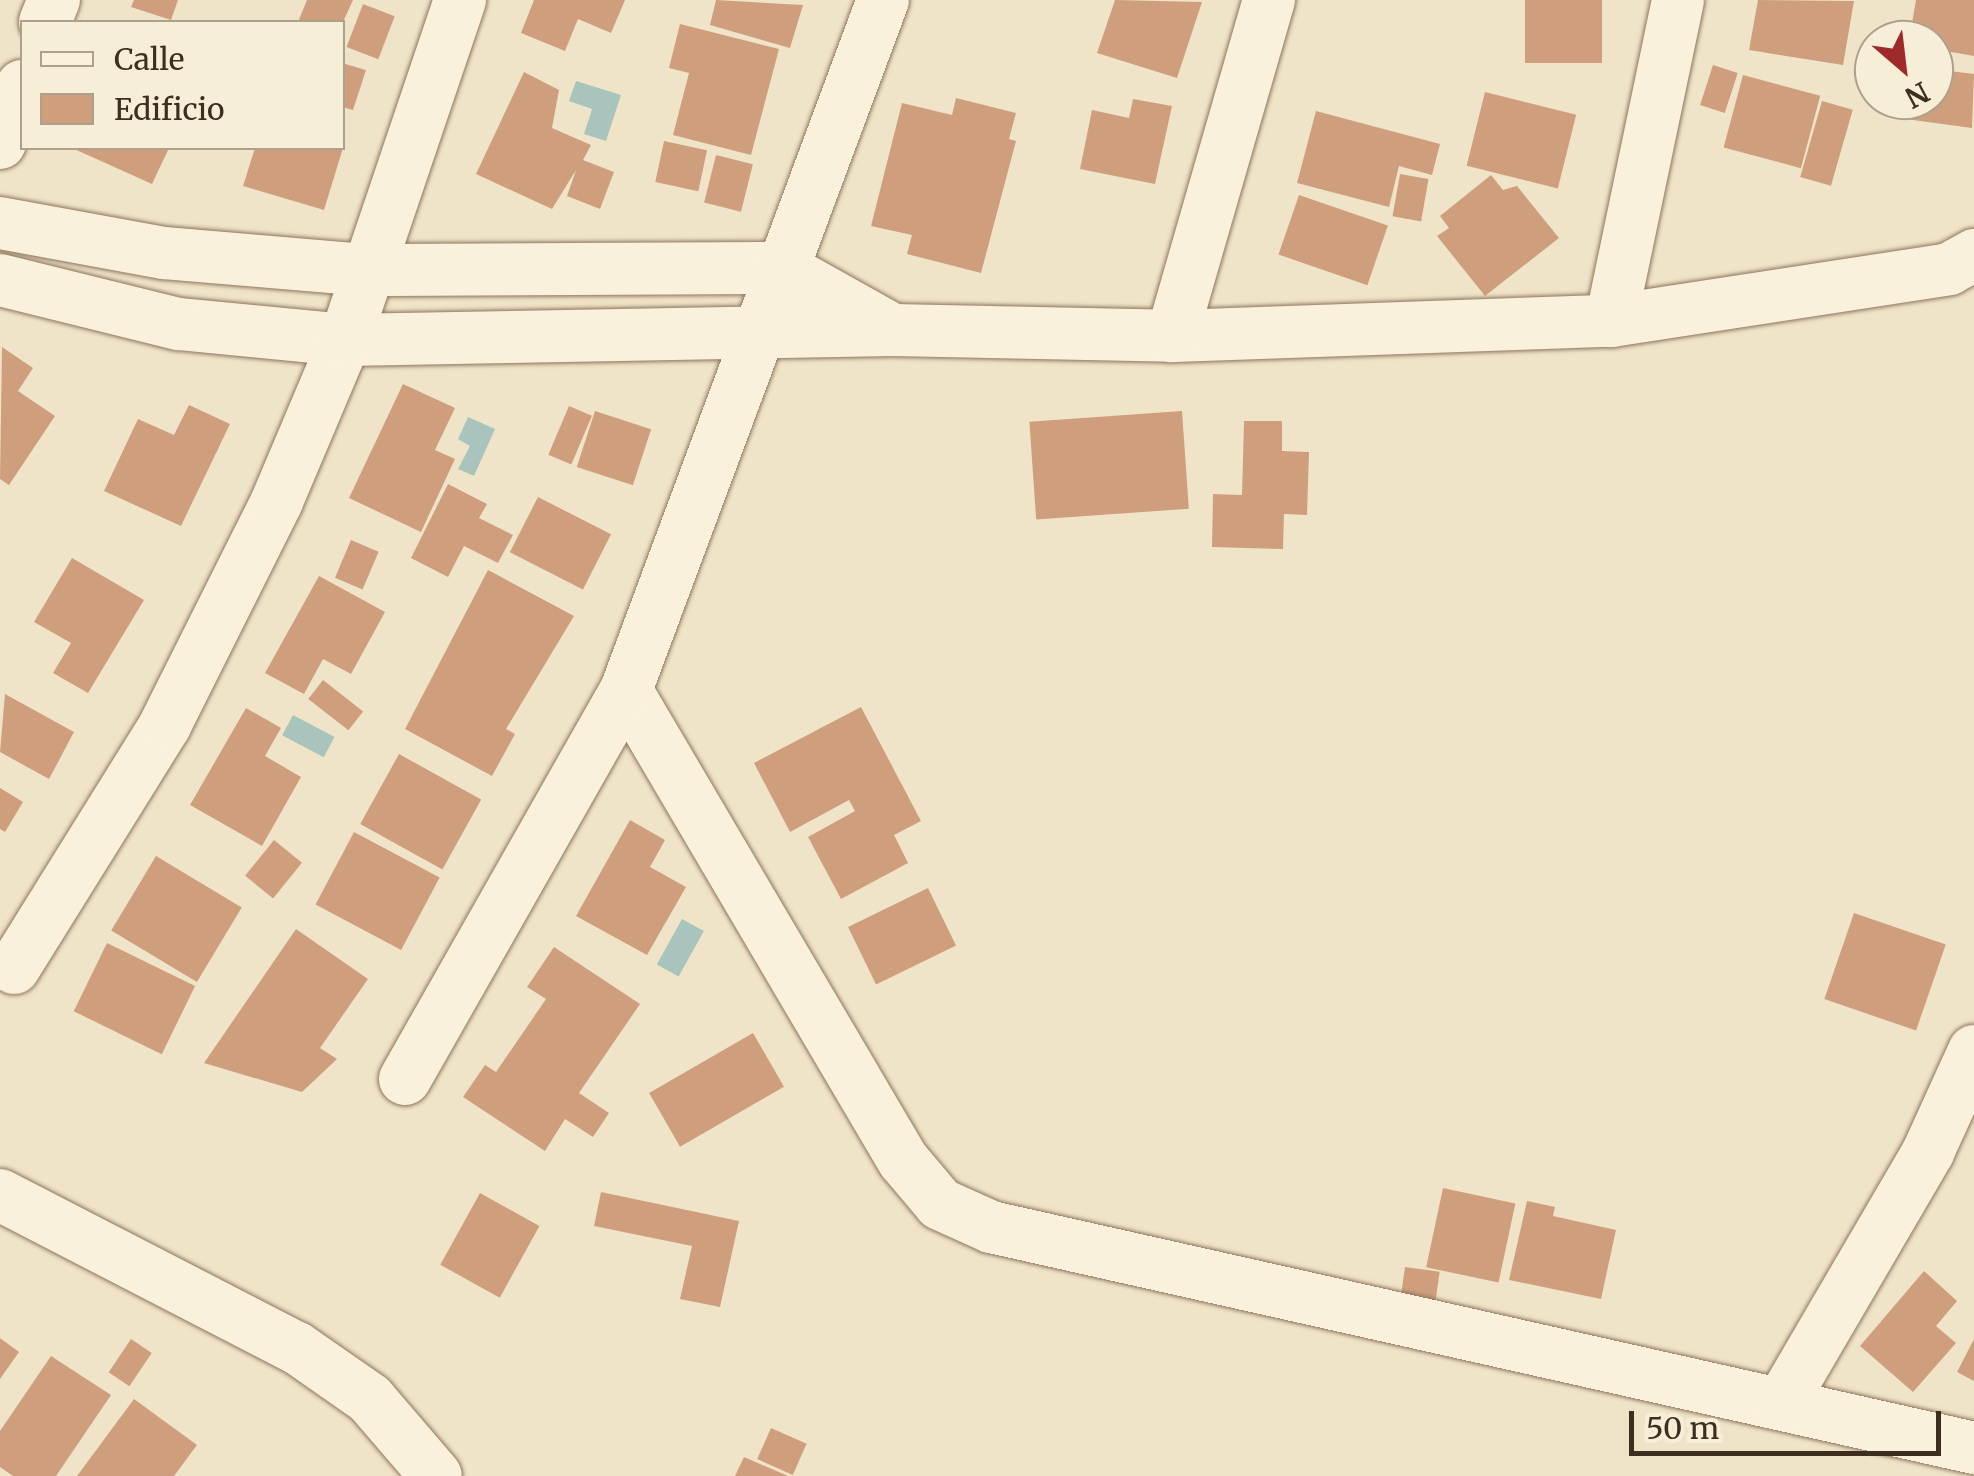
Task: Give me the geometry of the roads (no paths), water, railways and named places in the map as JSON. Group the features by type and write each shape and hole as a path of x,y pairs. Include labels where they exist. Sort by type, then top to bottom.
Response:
{"street":[{"path":"14,968 165,725 277,502 345,340 460,0"},
{"path":"404,1079 626,690 883,0"},
{"path":"1172,336 1269,0"},
{"path":"1610,321 1678,0"},
{"path":"0,143 20,91"},
{"path":"0,223 164,253 367,270 782,268 893,330"},
{"path":"0,280 178,324 345,340 759,336 893,330 1172,336 1610,321 1948,269 1974,254"},
{"path":"626,690 902,1160 940,1204 991,1228 1974,1448"},
{"path":"1781,1404 1928,1152 1974,1052"},
{"path":"0,1194 298,1348 370,1400 436,1476"}],"water":[{"path":"576,81 621,95 606,141 584,134 592,109 569,101"},
{"path":"468,417 495,429 474,476 458,469 470,446 458,439"},
{"path":"293,715 334,737 324,757 282,735"},
{"path":"682,919 704,931 679,977 657,964"}]}
